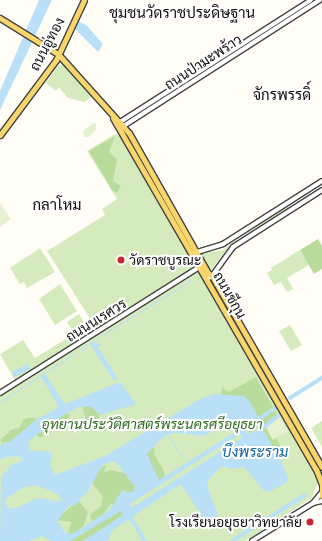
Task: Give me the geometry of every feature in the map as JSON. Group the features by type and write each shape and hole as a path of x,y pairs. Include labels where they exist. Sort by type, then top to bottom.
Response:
{"main road":[{"name":"ถนนอู่ทอง","path":"0,135 58,54 84,0"},
{"name":"ถนนชีกุน","path":"0,18 40,41 58,54 113,118 122,124 195,253 207,279 319,475 322,485"},
{"name":"ถนนชีกุน","path":"113,118 117,128 195,253"},
{"name":"ถนนชีกุน","path":"201,266 212,276 322,467"},
{"path":"321,495 322,485"}],"street":[{"name":"ถนนป่ามะพร้าว","path":"117,128 311,0"},
{"name":"ถนนป่ามะพร้าว","path":"122,124 320,0"},
{"path":"195,253 223,244 322,181"},
{"path":"207,279 212,276 233,247 322,190"},
{"name":"ถนนนเรศวร","path":"0,393 201,266"},
{"path":"252,541 313,503 321,495"},
{"path":"313,503 322,501"}],"green space":[{"path":"64,64 91,97 84,102 68,98 59,87 56,91 46,83 58,66"},
{"path":"95,122 97,129 89,137 84,137 83,131"},
{"name":"อุทยานประวัติศาสตร์พระนครศรีอยุธยา","path":"115,134 121,136 316,473 318,482 312,498 245,541 0,541 0,395 17,384 0,354 23,340 35,358 74,334 67,322 79,314 87,326 93,323 47,251 105,215 102,209 117,199 87,151"},
{"path":"115,136 109,152 117,160 113,181 121,186 117,193 112,190 89,151"},
{"path":"0,203 11,219 0,227"},
{"path":"295,205 228,248 210,271 200,254 223,250 285,208"},
{"path":"318,239 322,246 322,269 314,274 300,250"},
{"path":"40,248 55,272 27,288 24,282 20,284 10,268"},
{"path":"300,250 309,265 287,278 293,289 287,292 281,282 274,285 267,273 272,270 271,268"},
{"path":"60,284 77,311 55,325 39,299"},
{"path":"290,325 302,345 291,351 279,331"},
{"path":"256,377 278,416 250,433 221,396 222,387 229,392"},
{"path":"280,401 282,401 320,470 319,470"},
{"path":"82,407 91,407 100,414 95,430 85,428 86,419"},
{"path":"61,410 70,415 67,423 40,438 36,434"},
{"path":"280,417 288,431 273,440 265,426"},
{"path":"27,418 36,418 36,422 9,442 2,443 1,439 13,429 19,428 23,420"},
{"path":"322,421 322,447 311,428"},
{"path":"269,423 282,450 276,454 260,428"},
{"path":"149,446 155,449 154,454 164,471 165,477 160,480 156,479 145,452"},
{"path":"106,465 104,472 112,470 127,474 135,486 133,496 124,490 114,508 111,503 101,518 117,508 130,515 90,541 63,541 74,534 68,532 72,522 56,520 78,500 88,512 84,525 77,532 98,519 92,521 90,515 101,506 103,497 86,475"}],"water":[{"path":"39,0 52,0 0,110 0,91"},
{"path":"78,21 86,25 103,44 98,52 74,28"},
{"path":"93,342 103,345 97,346 118,379 114,381 90,344"},
{"path":"28,364 30,369 14,377 12,372"},
{"name":"บึงพระราม","path":"44,373 65,404 120,382 136,404 101,415 91,407 79,407 65,414 30,440 28,445 30,450 52,452 50,465 55,475 105,456 202,398 215,394 244,396 250,402 259,419 246,431 248,434 262,428 281,461 288,478 286,483 269,492 263,490 244,467 232,469 222,466 209,479 207,486 218,514 215,521 205,521 181,484 113,530 107,541 83,541 123,515 121,511 70,541 52,541 42,536 29,541 0,541 1,477 12,465 24,460 18,456 6,457 0,460 0,445 9,442 36,420 59,407 41,376","holes":["233,422 239,426 238,430 159,480 147,454 161,439 168,434 177,433 203,436","240,434 242,438 131,508 130,504","110,462 116,462 135,487 134,491 126,493 122,490 112,507 107,512 74,533 65,533 57,521 69,506 75,505 88,491 102,466","35,485 56,493 62,499 57,502 43,498 35,499 16,508 8,508 5,502 7,498 25,487"]}],"waterway":[{"path":"103,335 191,280"},
{"path":"80,350 99,338"},
{"path":"0,402 75,353"},
{"path":"290,398 322,378"},
{"path":"256,421 275,408"},
{"path":"259,431 278,416"},
{"path":"167,434 183,459"},
{"path":"272,516 304,496"},
{"path":"129,515 145,541"},
{"path":"232,541 268,518"}],"place":[{"name":"วัดราชบูรณะ","path":"121,260"},
{"name":"โรงเรียนอยุธยาวิทยาลัย","path":"310,522"}],"district":[{"name":"ชุมชนวัดราชประดิษฐาน","path":"182,13"},
{"name":"จักรพรรดิ์","path":"282,95"},
{"name":"กลาโหม","path":"57,205"}]}
